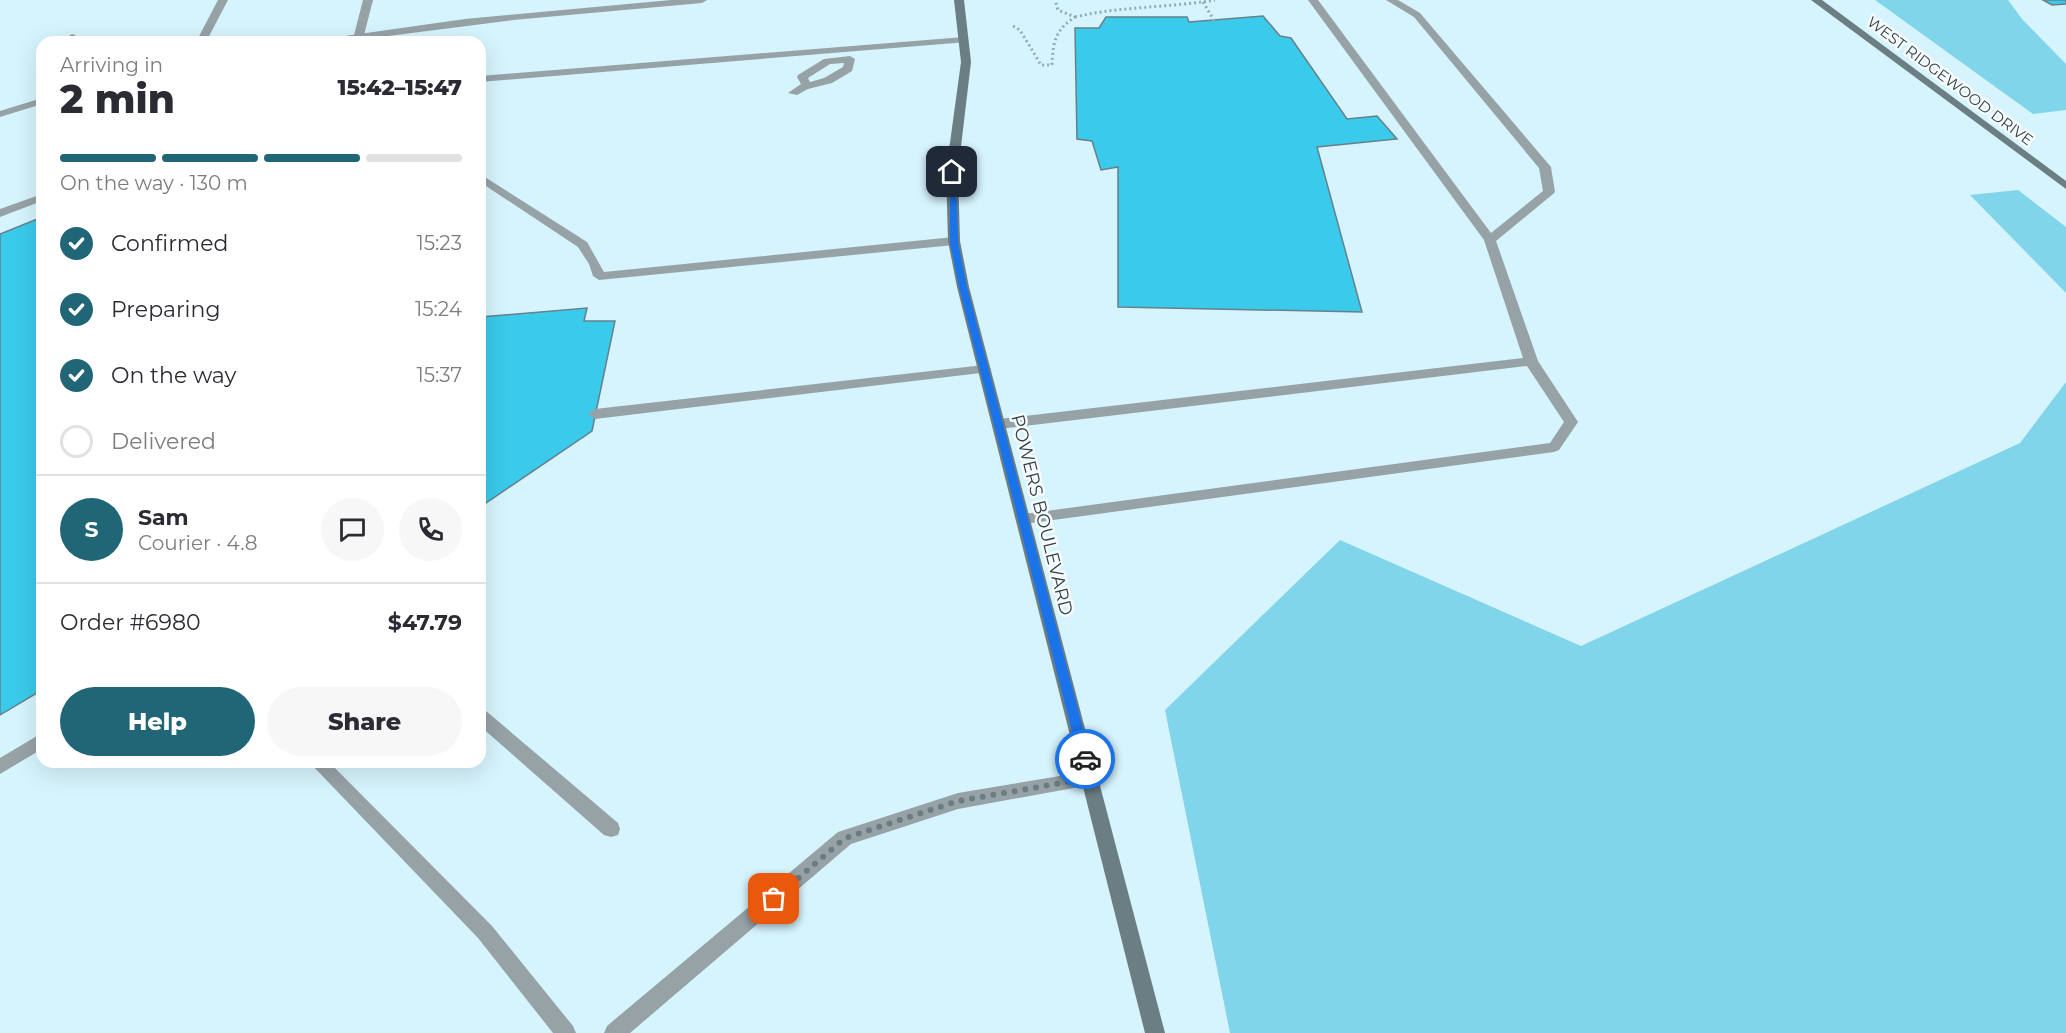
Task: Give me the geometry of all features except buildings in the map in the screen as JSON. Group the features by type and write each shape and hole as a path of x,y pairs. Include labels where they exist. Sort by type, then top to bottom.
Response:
{"street":[{"path":"204,36 223,0"},
{"path":"359,35 368,0"},
{"path":"354,36 644,3 702,0"},
{"name":"POWERS BOULEVARD","path":"959,0 966,62 952,172 954,242 963,287 1155,1033"},
{"path":"1024,519 1554,447 1571,422 1531,362 1490,240 1313,0"},
{"path":"1391,0 1417,15 1545,167 1549,192 1490,240"},
{"name":"WEST RIDGEWOOD DRIVE","path":"1816,0 2066,186"},
{"path":"486,79 964,40"},
{"path":"806,84 802,77 828,61 850,59 874,47"},
{"path":"792,93 806,84 822,83 848,69 850,59"},
{"path":"0,114 36,103"},
{"path":"486,181 583,245 595,264 599,276 954,242"},
{"path":"0,213 36,199"},
{"path":"999,424 1531,362"},
{"path":"596,414 984,369"},
{"path":"486,721 611,829"},
{"path":"0,767 36,744"},
{"path":"324,768 485,932 566,1033"},
{"path":"614,1033 845,838 958,801 1090,778"}],"path":[{"path":"1055,0 1058,10 1075,17"},
{"path":"1013,26 1020,30 1041,65 1052,65 1054,38 1059,26 1075,17 1109,9 1170,7 1215,0"},
{"path":"1203,2 1215,22"}],"shaded area":[{"path":"1875,0 2008,0 2022,19 2066,64 2066,110 2033,114"},
{"path":"2018,190 2066,227 2066,293 1970,195"},
{"path":"2066,382 2066,1033 1230,1033 1165,710 1340,540 1581,646 2020,443"}],"way so far":[{"path":"774,899 845,838 958,801 1090,778 1085,759"}],"route":[{"path":"952,172 954,242 963,287 1085,759"}]}
